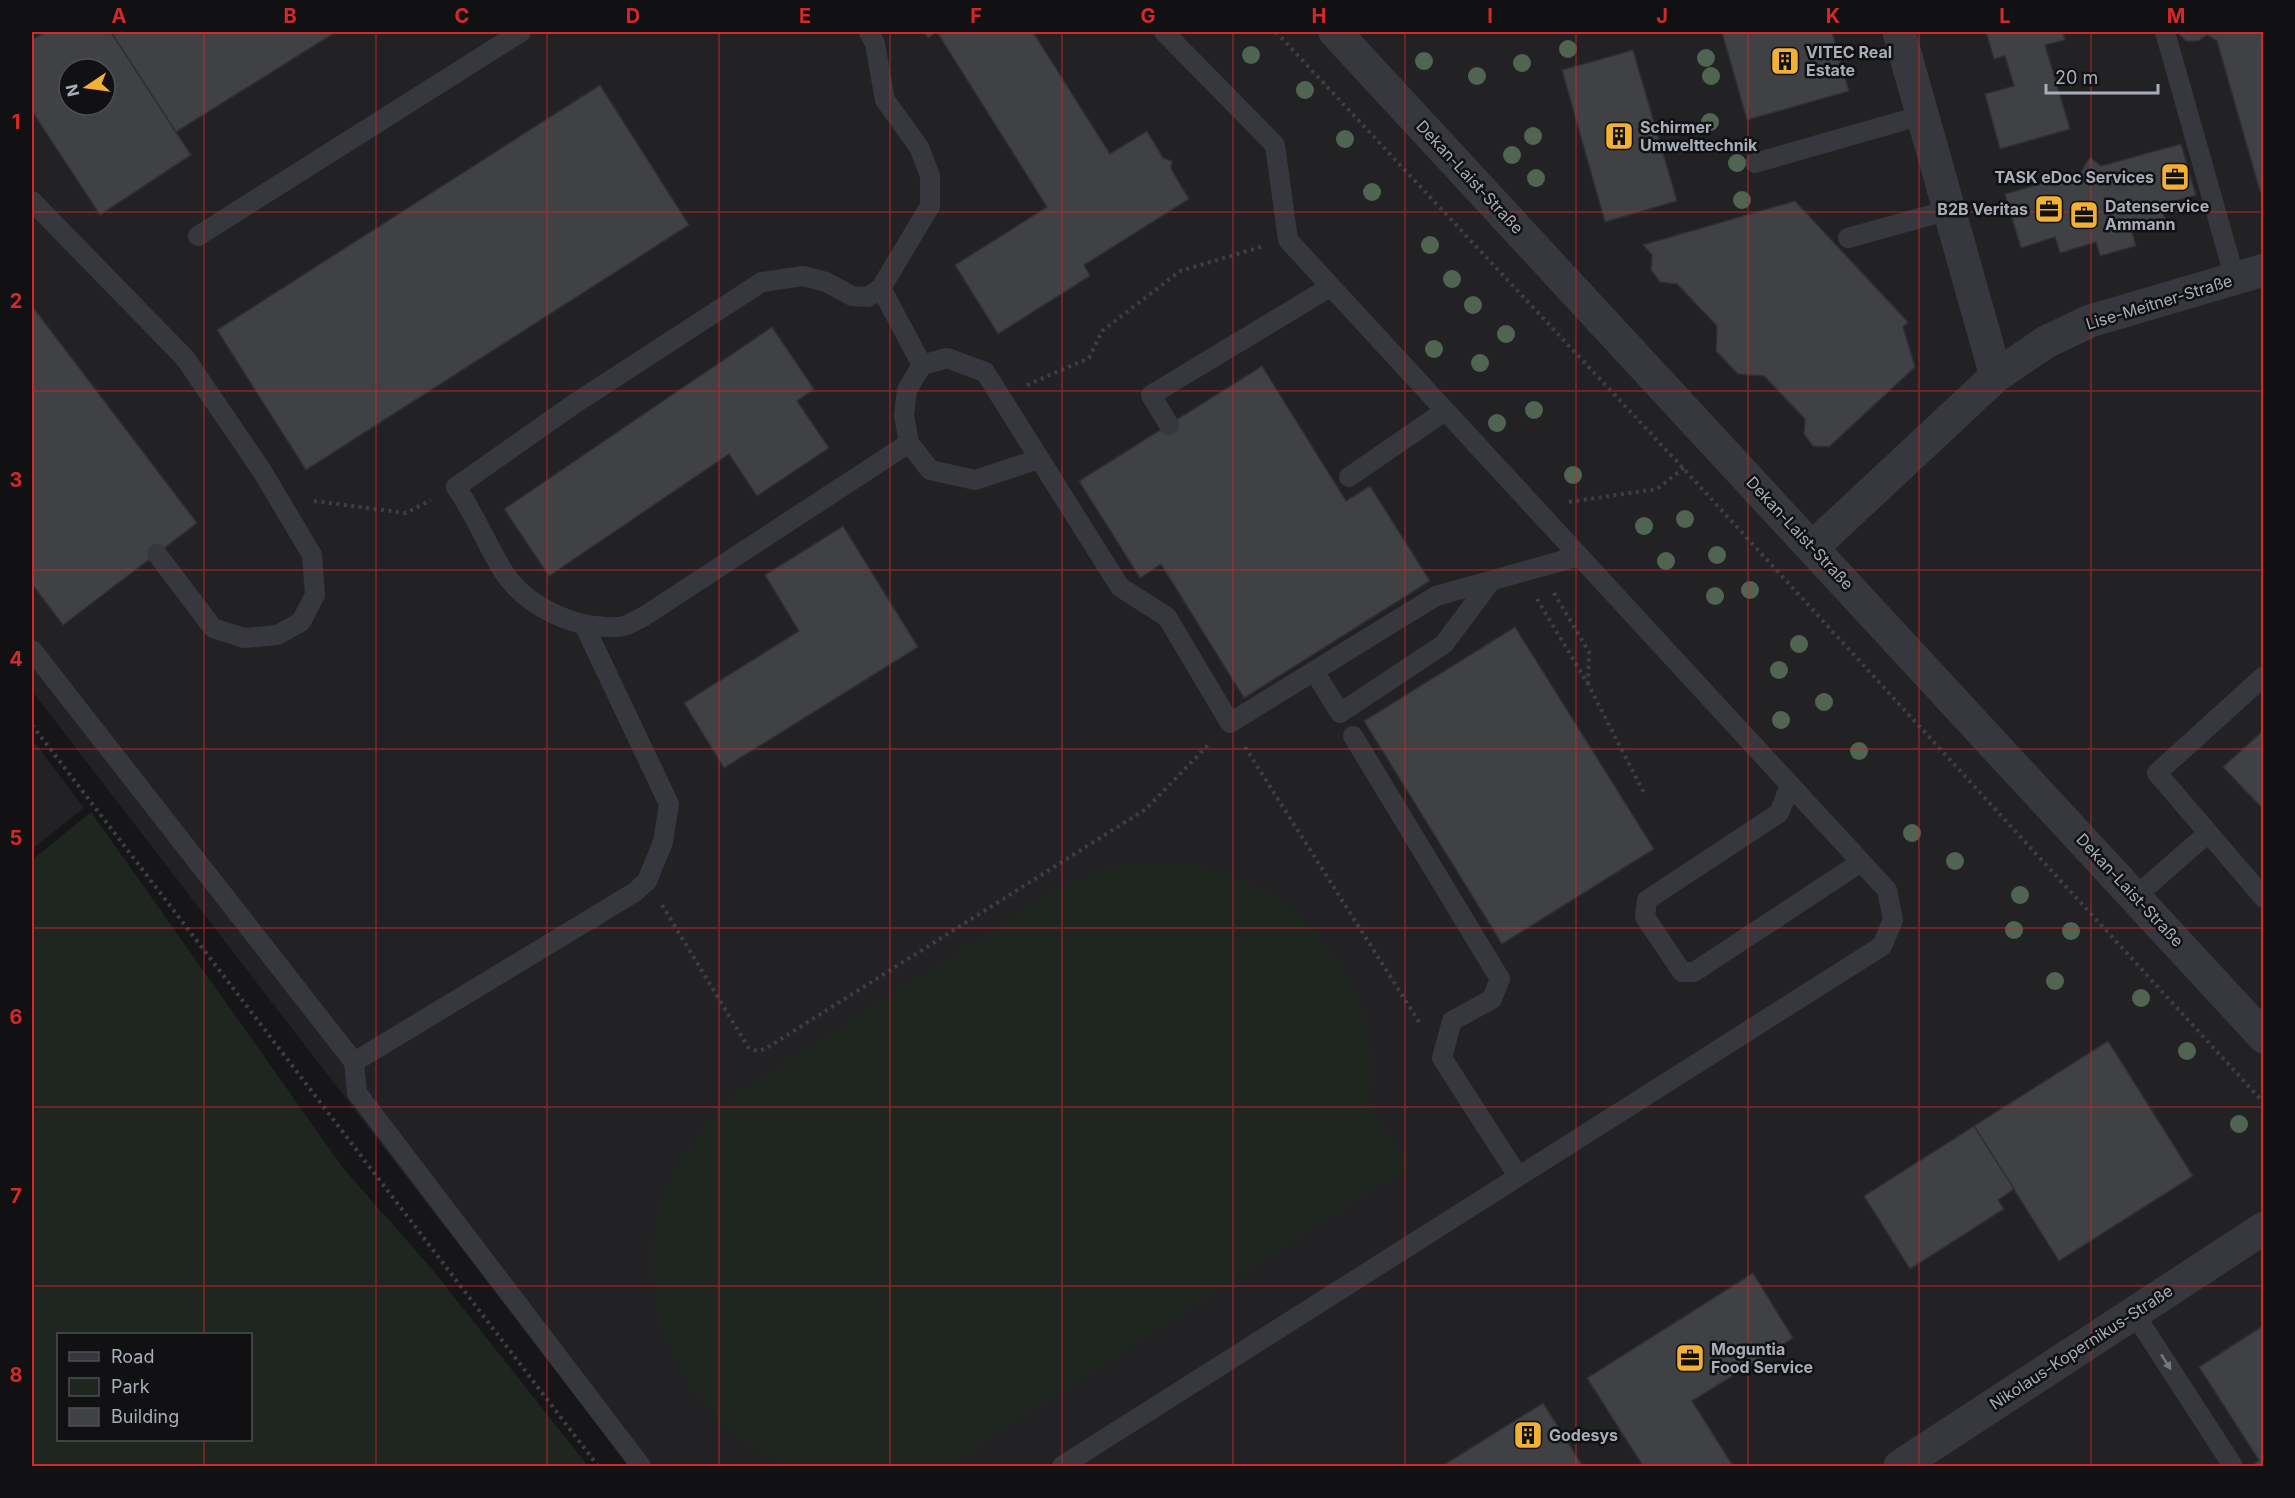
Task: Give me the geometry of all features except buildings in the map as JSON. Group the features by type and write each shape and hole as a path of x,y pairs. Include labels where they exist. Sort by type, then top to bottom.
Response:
{"street":[{"name":"Dekan-Laist-Straße","path":"1335,32 2264,1037"},
{"path":"1899,32 1996,376"},
{"name":"Lise-Meitner-Straße","path":"1813,547 1996,376 2046,342 2090,321 2249,274"},
{"name":"Nikolaus-Kopernikus-Straße","path":"1899,1467 2264,1228"}],"lane":[{"path":"198,236 520,32"},
{"path":"869,32 875,44 885,100 919,147 930,176 930,206 881,288 868,297 852,296 826,282 803,276 762,282 574,404 456,487 473,512 504,572 516,586 555,615 584,625 620,627 643,616 909,443"},
{"path":"1062,1467 1882,946 1893,920 1887,891 1288,240 1275,145 1164,32"},
{"path":"2164,32 2249,274"},
{"path":"1755,164 1923,115"},
{"path":"32,201 185,358 262,471 312,555 315,595 301,622 277,635 244,638 213,628 157,554"},
{"path":"1848,238 1949,210"},
{"path":"1169,425 1151,395 1330,287"},
{"path":"881,288 922,365"},
{"path":"1039,459 975,480 930,470 909,443 904,415 907,390 922,365 947,358 985,372 1120,587 1167,617 1230,723 1436,596 1580,556"},
{"path":"1349,477 1445,411"},
{"path":"1314,671 1340,713 1444,644 1491,581"},
{"path":"354,1062 635,892 647,881 663,842 669,804 584,625"},
{"path":"32,650 354,1062 357,1093 641,1467"},
{"path":"2264,676 2157,773 2264,898"},
{"path":"1353,736 1500,979 1492,999 1452,1022 1442,1058 1518,1176"},
{"path":"1790,786 1779,813 1647,900 1646,917 1682,972 1694,972 1861,862"},
{"path":"2136,896 2208,833"},
{"path":"2134,1313 2234,1467"}],"path":[{"path":"1276,32 1683,468 2264,1103"},
{"path":"1000,397 1089,358 1102,331 1180,271 1224,255 1288,240"},
{"path":"1589,499 1657,489 1683,468"},
{"path":"308,493 313,501 406,513 456,487"},
{"path":"1539,568 1589,652 1588,684"},
{"path":"1541,604 1588,684 1644,793"},
{"path":"647,881 748,1047 757,1051 765,1049 1146,809 1230,723 1442,1058"},
{"path":"32,725 598,1467"}],"shaded area":[{"path":"32,32 2263,32 2263,1466 629,1466 32,691"},
{"path":"32,739 84,808 32,849"}],"green space":[{"path":"91,812 343,1168 432,1269 588,1466 32,1466 32,860"},
{"path":"1162,862 1200,867 1238,878 1279,901 1316,932 1344,971 1355,992 1365,1022 1372,1077 1370,1104 1411,1165 947,1466 824,1468 795,1466 769,1457 746,1443 704,1404 687,1380 673,1355 656,1304 652,1272 653,1242 659,1213 668,1186 681,1160 698,1136 741,1091 1063,885 1116,867"}],"place":[{"name":"VITEC Real Estate","path":"1785,61"},
{"name":"Schirmer Umwelttechnik","path":"1619,136"},
{"name":"TASK eDoc Services","path":"2175,177"},
{"name":"B2B Veritas","path":"2049,209"},
{"name":"Datenservice Ammann","path":"2084,215"},
{"name":"Moguntia Food Service","path":"1690,1358"},
{"name":"Godesys","path":"1528,1435"}]}
